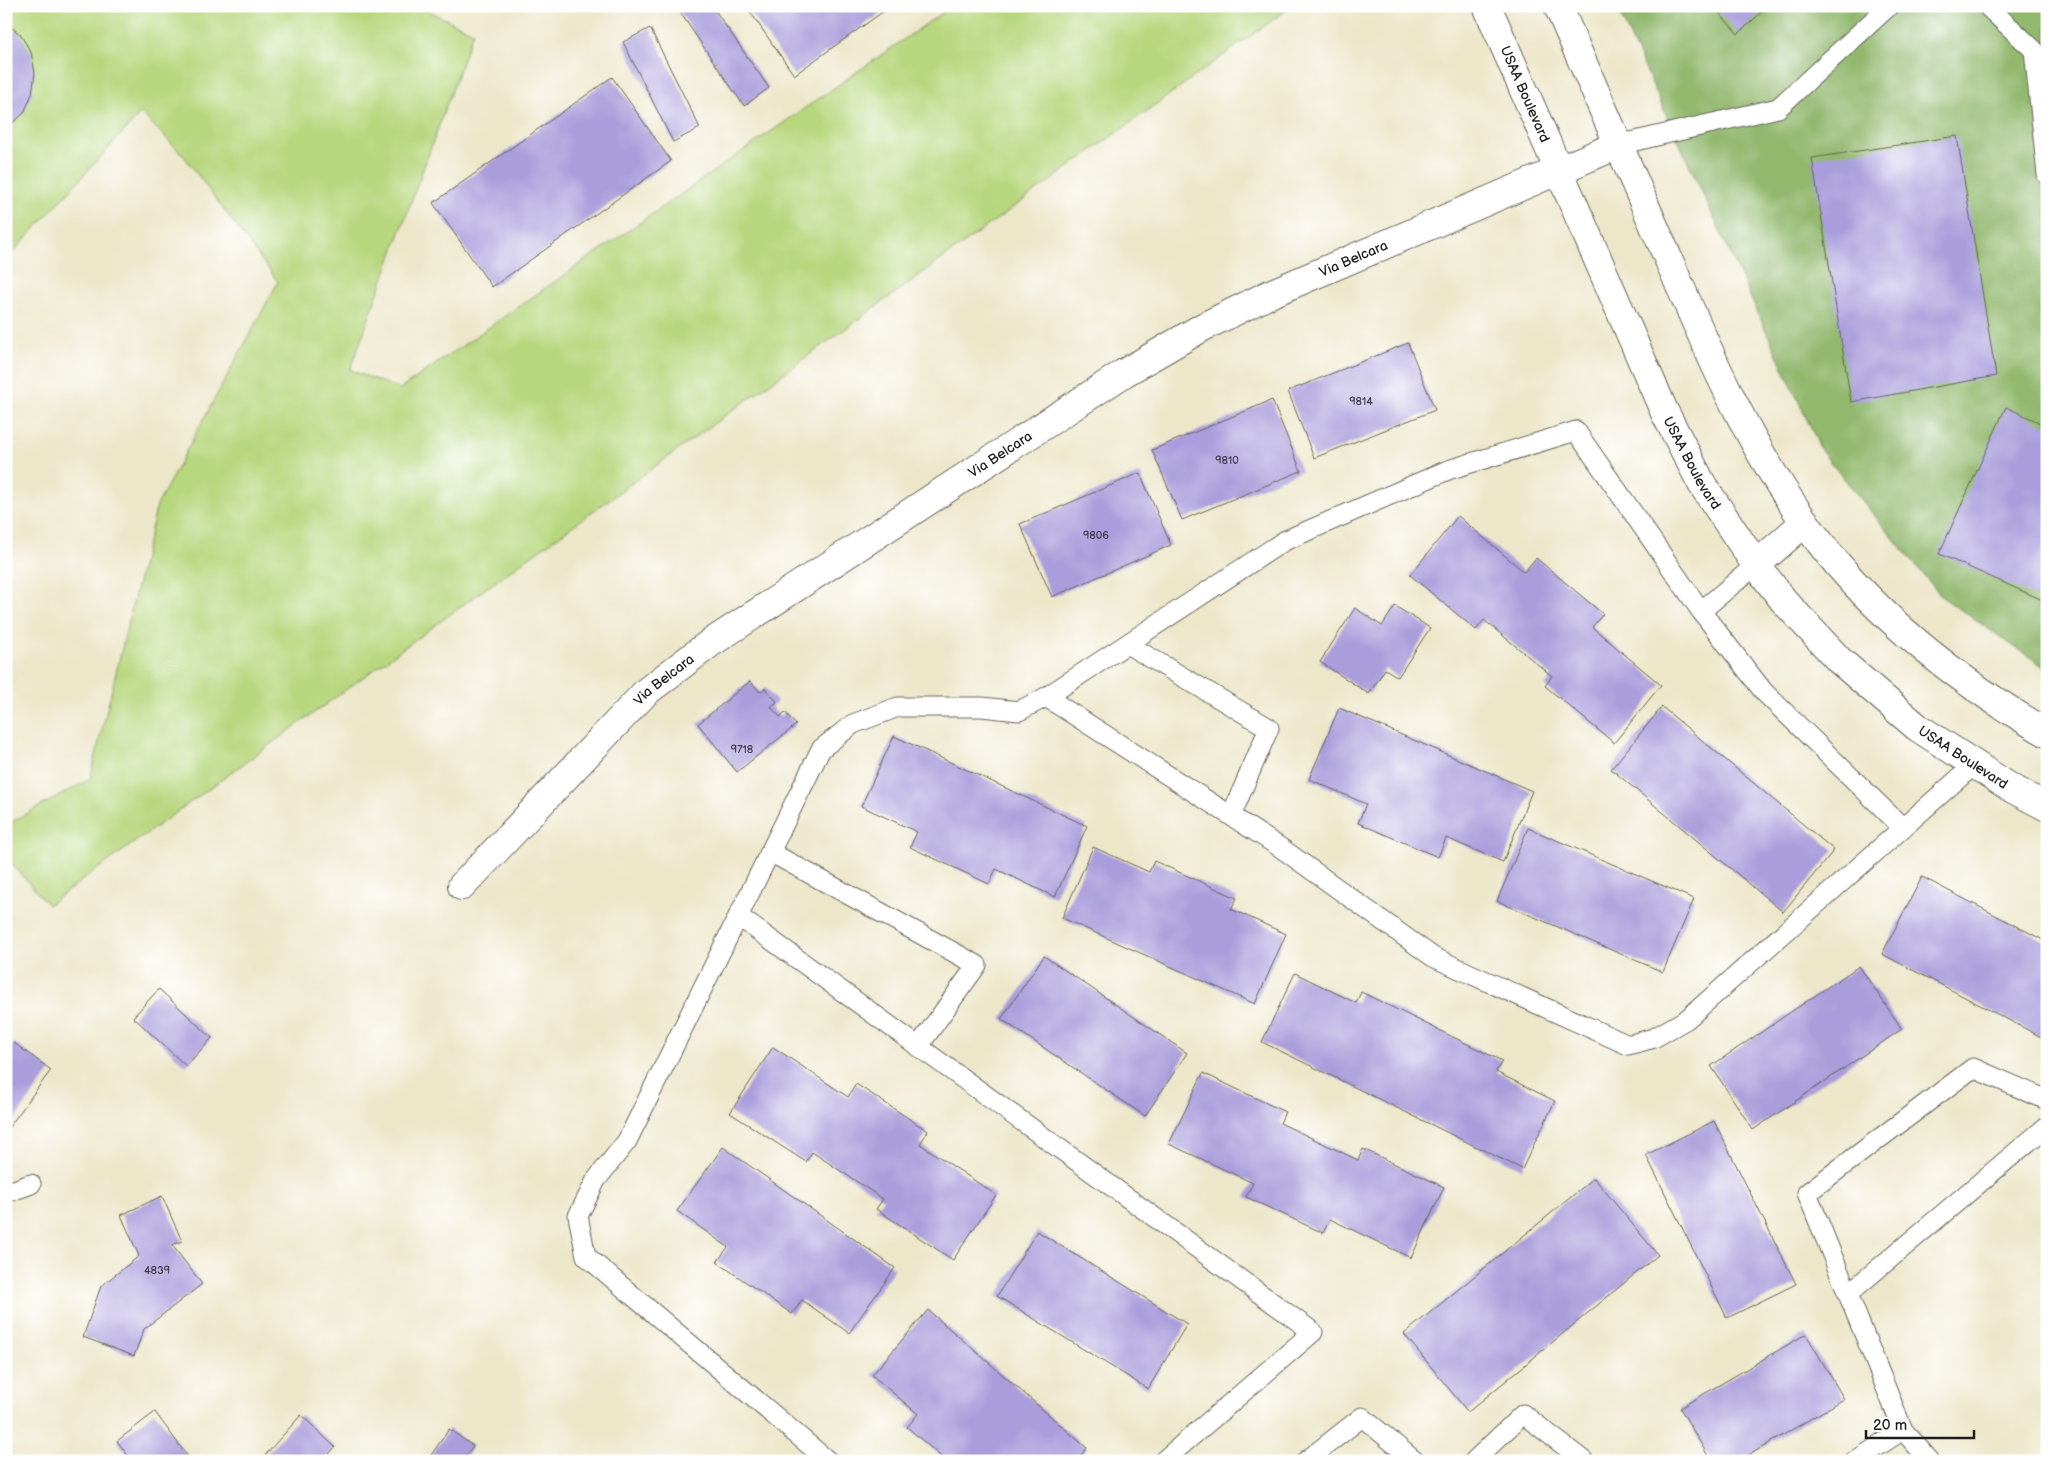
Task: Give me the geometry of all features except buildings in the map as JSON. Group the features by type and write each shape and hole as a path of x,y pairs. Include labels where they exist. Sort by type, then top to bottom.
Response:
{"street":[{"name":"USAA Boulevard","path":"1487,6 1664,411 1702,484 1756,565 1784,601 1839,660 1917,727 2047,807"},
{"path":"1558,6 1722,383 1758,452 1805,522 1833,558 1891,619 1956,675 2047,733"},
{"name":"Via Belcara","path":"462,886 646,692 709,644 1115,378 1203,327 1272,293 1618,145"},
{"path":"1756,565 1805,522"}],"lane":[{"path":"1618,145 1778,108 1889,6"},
{"path":"1986,6 2040,46 2047,174"},
{"path":"828,1461 586,1256 580,1235 578,1216 596,1180 627,1141 821,749 853,724 898,707 982,707 1019,711 1046,697 1284,541 1448,470 1576,431 1701,611 1764,692 1903,828"},
{"path":"1701,611 1756,565"},
{"path":"1127,644 1269,728 1232,816"},
{"path":"1046,697 1281,848 1433,957 1628,1045 1654,1038 1687,1019 1975,764"},
{"path":"770,852 977,965 918,1047"},
{"path":"738,916 1313,1332 1163,1461"},
{"path":"1930,1461 1903,1430 1807,1193 1973,1068 2047,1100"},
{"path":"1848,1294 2047,1126"},
{"path":"6,1193 31,1184"},
{"path":"1474,1461 1523,1414 1584,1461"},
{"path":"1306,1461 1362,1417 1415,1461"},
{"path":"1855,1461 1903,1430"}],"green space":[{"path":"6,6 418,6 473,32 350,370 400,389 952,6 1292,6 48,905 6,857 6,825 90,779 157,505 278,282 183,155 141,113 6,260"},
{"path":"1616,6 2047,6 2047,669 1942,597 1822,452"}]}
